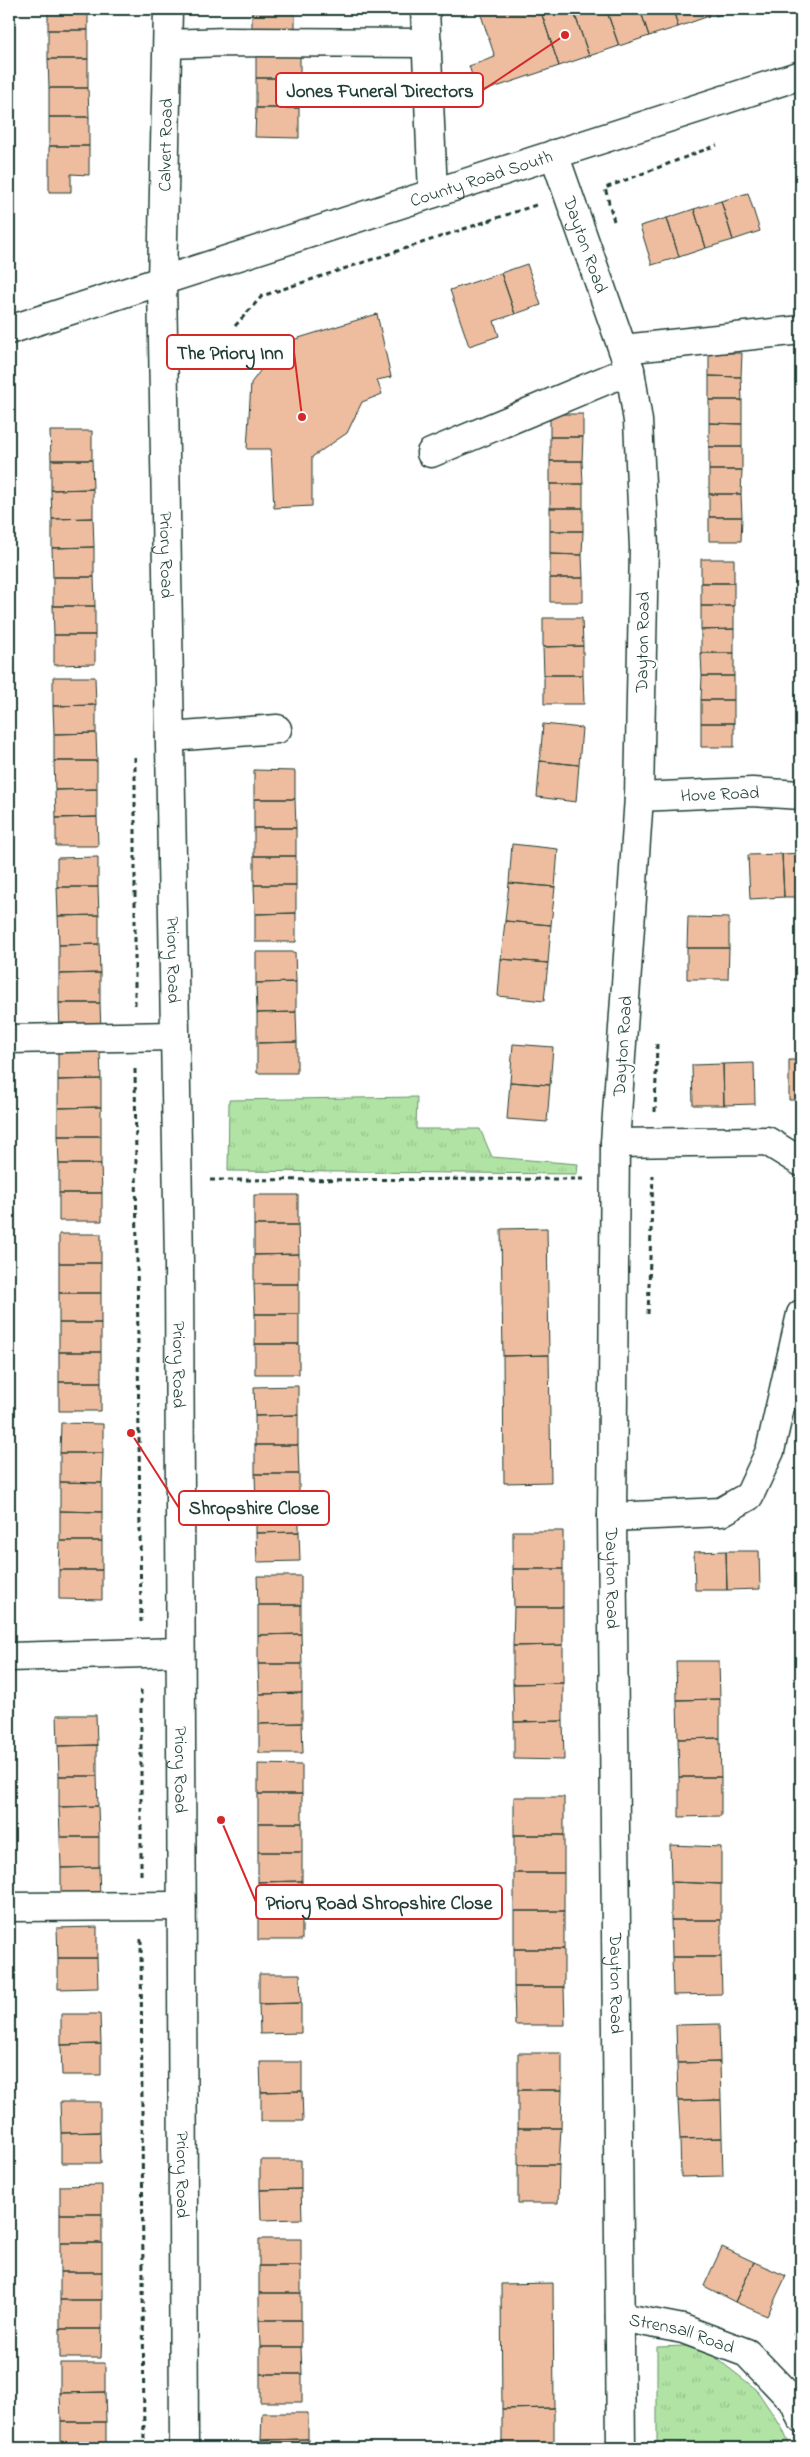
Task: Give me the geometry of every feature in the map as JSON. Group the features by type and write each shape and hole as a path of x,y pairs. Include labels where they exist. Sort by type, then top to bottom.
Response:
{"street":[{"name":"Calvert Road","path":"162,282 168,9"},
{"path":"425,9 433,193"},
{"path":"168,44 226,42 427,43"},
{"name":"County Road South","path":"9,330 801,75"},
{"name":"Dayton Road","path":"554,154 626,359 638,421 644,547 640,797 616,1143 612,1518 621,2448"},
{"name":"Priory Road","path":"162,282 177,1181 184,2448"},
{"path":"431,453 626,359 801,330"},
{"path":"170,737 277,729"},
{"name":"Hove Road","path":"640,797 752,792 801,795"},
{"path":"9,1039 175,1036"},
{"path":"616,1143 767,1141 801,1162"},
{"name":"Dayton Road","path":"612,1518 721,1512 750,1496 770,1452 801,1314"},
{"path":"9,1657 180,1652"},
{"path":"9,1907 181,1906"},
{"name":"Strensall Road","path":"620,2318 683,2329 747,2353 795,2403 801,2418"}],"path":[{"path":"235,326 262,296 541,204"},
{"path":"135,753 135,1038 142,1653 141,1907 144,2448"},
{"path":"177,1181 592,1179"}],"green space":[{"path":"417,1097 416,1129 480,1129 492,1157 578,1164 577,1174 228,1171 229,1100"},
{"path":"685,2346 711,2354 756,2389 782,2428 791,2448 657,2448 657,2347"}],"building":[{"path":"48,9 88,9 88,30 48,30"},
{"path":"252,9 295,9 295,37 252,37"},
{"path":"479,9 540,9 559,66 478,93 469,66 495,57"},
{"path":"559,9 573,9 589,56 559,66 542,15"},
{"path":"573,9 606,9 619,46 589,56"},
{"path":"606,9 640,9 649,36 619,46"},
{"path":"640,9 673,9 678,27 649,36"},
{"path":"673,9 706,9 709,16 678,27"},
{"path":"713,9 735,9 716,16"},
{"path":"48,30 88,30 88,59 48,59"},
{"path":"256,48 300,48 300,78 256,78"},
{"path":"48,59 88,59 88,88 49,88"},
{"path":"256,78 300,78 299,108 256,108"},
{"path":"49,88 88,88 89,117 49,117"},
{"path":"256,108 299,108 299,138 255,137"},
{"path":"49,117 89,117 89,146 49,146"},
{"path":"49,146 89,146 89,175 71,174 71,192 49,192"},
{"path":"801,187 801,209 795,188"},
{"path":"748,193 760,231 733,240 721,201"},
{"path":"721,201 733,240 706,248 694,209"},
{"path":"694,209 706,248 679,257 667,218"},
{"path":"667,218 679,257 652,265 640,226"},
{"path":"527,264 541,305 515,314 501,273"},
{"path":"501,273 515,314 494,321 499,336 469,346 450,290"},
{"path":"377,314 391,377 377,380 382,394 362,402 347,433 312,457 312,506 274,508 271,449 247,449 251,383 272,355 289,341"},
{"path":"709,353 742,353 741,377 709,376"},
{"path":"709,376 741,377 742,400 709,400"},
{"path":"709,400 742,400 742,424 709,423"},
{"path":"550,414 583,414 583,437 550,437"},
{"path":"709,423 742,424 742,447 709,447"},
{"path":"50,431 92,431 92,460 51,460"},
{"path":"550,437 583,437 582,461 550,461"},
{"path":"709,447 742,447 742,470 709,470"},
{"path":"51,460 92,460 93,489 51,490"},
{"path":"550,461 582,461 583,484 550,484"},
{"path":"709,470 742,470 741,494 709,494"},
{"path":"550,484 583,484 583,508 550,508"},
{"path":"93,489 93,518 52,519 51,490"},
{"path":"709,494 741,494 742,517 709,517"},
{"path":"550,508 583,508 583,531 550,531"},
{"path":"709,517 742,517 741,541 709,541"},
{"path":"93,518 94,547 52,548 52,519"},
{"path":"550,531 583,531 582,555 550,554"},
{"path":"94,547 94,577 53,577 52,548"},
{"path":"550,554 582,555 583,578 550,578"},
{"path":"701,559 734,559 734,583 701,583"},
{"path":"53,577 94,577 95,606 53,606"},
{"path":"550,578 583,578 583,602 550,602"},
{"path":"701,583 734,583 734,606 701,606"},
{"path":"53,606 95,606 95,635 54,635"},
{"path":"701,606 734,606 734,629 701,630"},
{"path":"543,618 582,618 583,646 543,647"},
{"path":"734,629 734,653 701,653 701,630"},
{"path":"54,635 95,635 95,664 54,665"},
{"path":"583,646 583,675 544,675 543,647"},
{"path":"701,653 734,653 734,676 702,676"},
{"path":"544,675 583,675 584,704 544,704"},
{"path":"702,676 734,676 734,700 701,700"},
{"path":"53,677 95,677 96,705 53,706"},
{"path":"701,700 734,700 734,723 701,723"},
{"path":"96,705 96,733 54,734 53,706"},
{"path":"701,723 734,723 734,747 701,747"},
{"path":"543,724 582,728 579,765 540,761"},
{"path":"96,733 97,761 54,761 54,734"},
{"path":"54,761 97,761 97,789 55,790"},
{"path":"540,761 579,765 576,802 537,797"},
{"path":"254,770 295,771 295,799 254,799"},
{"path":"97,789 97,817 56,818 55,790"},
{"path":"254,799 295,799 296,828 254,828"},
{"path":"97,817 98,846 56,846 56,818"},
{"path":"254,828 296,828 296,856 254,856"},
{"path":"512,844 558,849 555,887 509,883"},
{"path":"801,853 801,897 784,897 782,854"},
{"path":"782,854 784,897 750,899 748,855"},
{"path":"254,856 296,856 296,885 254,885"},
{"path":"98,857 98,887 57,887 57,858"},
{"path":"509,883 555,887 551,925 505,921"},
{"path":"254,885 296,885 296,913 255,914"},
{"path":"57,887 98,887 99,915 58,916"},
{"path":"296,913 296,942 255,942 255,914"},
{"path":"99,915 99,944 59,945 58,916"},
{"path":"688,917 729,918 729,948 687,948"},
{"path":"505,921 551,925 548,963 501,959"},
{"path":"99,944 100,973 59,974 59,945"},
{"path":"687,948 729,948 728,979 687,979"},
{"path":"256,952 295,952 296,982 256,983"},
{"path":"501,959 548,963 544,1001 498,996"},
{"path":"100,973 100,1003 59,1003 59,974"},
{"path":"296,982 296,1012 257,1013 256,983"},
{"path":"59,1003 100,1003 101,1032 60,1032"},
{"path":"296,1012 297,1042 257,1043 257,1013"},
{"path":"297,1042 297,1073 257,1073 257,1043"},
{"path":"513,1044 553,1047 550,1085 510,1082"},
{"path":"58,1051 100,1051 101,1079 58,1080"},
{"path":"789,1060 801,1060 801,1100 789,1100"},
{"path":"754,1063 755,1104 724,1105 723,1064"},
{"path":"723,1064 724,1105 693,1105 692,1065"},
{"path":"101,1079 101,1107 58,1108 58,1080"},
{"path":"510,1082 550,1085 547,1122 507,1119"},
{"path":"101,1107 101,1136 58,1136 58,1108"},
{"path":"58,1136 101,1136 101,1164 59,1164"},
{"path":"59,1164 101,1164 102,1193 59,1193"},
{"path":"59,1193 102,1193 102,1221 59,1221"},
{"path":"254,1195 298,1195 298,1225 254,1225"},
{"path":"254,1225 298,1225 299,1254 254,1255"},
{"path":"547,1228 549,1355 503,1356 501,1229"},
{"path":"59,1234 101,1234 101,1263 59,1263"},
{"path":"299,1254 299,1284 254,1284 254,1255"},
{"path":"59,1263 101,1263 101,1293 59,1293"},
{"path":"254,1284 299,1284 299,1314 255,1314"},
{"path":"59,1293 101,1293 101,1323 59,1323"},
{"path":"255,1314 299,1314 299,1344 255,1344"},
{"path":"59,1323 101,1323 101,1352 59,1352"},
{"path":"255,1344 299,1344 299,1374 255,1374"},
{"path":"59,1352 101,1352 101,1382 59,1382"},
{"path":"549,1355 551,1482 504,1483 503,1356"},
{"path":"59,1382 101,1382 101,1411 59,1411"},
{"path":"298,1386 298,1415 255,1416 254,1387"},
{"path":"298,1415 298,1445 255,1445 255,1416"},
{"path":"61,1423 103,1424 103,1453 60,1453"},
{"path":"255,1445 298,1445 299,1474 255,1474"},
{"path":"60,1453 103,1453 102,1483 60,1482"},
{"path":"255,1474 299,1474 299,1503 256,1503"},
{"path":"60,1482 102,1483 102,1512 60,1511"},
{"path":"256,1503 299,1503 299,1532 256,1533"},
{"path":"60,1511 102,1512 102,1541 60,1541"},
{"path":"513,1531 563,1531 563,1569 513,1569"},
{"path":"299,1532 300,1561 257,1562 256,1533"},
{"path":"60,1541 102,1541 102,1570 59,1570"},
{"path":"726,1551 759,1551 760,1589 727,1590"},
{"path":"726,1551 727,1590 695,1590 694,1552"},
{"path":"513,1569 563,1569 563,1607 514,1607"},
{"path":"59,1570 102,1570 102,1600 59,1599"},
{"path":"257,1576 301,1576 301,1605 258,1605"},
{"path":"258,1605 301,1605 301,1634 258,1635"},
{"path":"514,1607 563,1607 563,1645 513,1646"},
{"path":"301,1634 302,1664 258,1664 258,1635"},
{"path":"563,1645 563,1683 513,1684 513,1646"},
{"path":"676,1661 719,1661 720,1699 677,1700"},
{"path":"258,1664 302,1664 302,1693 259,1694"},
{"path":"563,1683 563,1721 514,1722 513,1684"},
{"path":"302,1693 302,1723 259,1724 259,1694"},
{"path":"720,1699 720,1738 678,1739 677,1700"},
{"path":"57,1715 96,1715 97,1745 58,1746"},
{"path":"563,1721 564,1760 514,1759 514,1722"},
{"path":"302,1723 303,1753 259,1753 259,1724"},
{"path":"720,1738 721,1777 679,1777 678,1739"},
{"path":"97,1745 97,1776 59,1776 58,1746"},
{"path":"258,1764 302,1765 302,1794 258,1794"},
{"path":"59,1776 97,1776 98,1806 59,1807"},
{"path":"679,1777 721,1777 721,1816 679,1817"},
{"path":"258,1794 302,1794 302,1823 258,1823"},
{"path":"514,1797 564,1797 564,1835 514,1835"},
{"path":"98,1806 99,1837 60,1837 59,1807"},
{"path":"258,1823 302,1823 302,1852 258,1852"},
{"path":"514,1835 564,1835 564,1873 514,1873"},
{"path":"60,1837 99,1837 99,1867 61,1868"},
{"path":"670,1845 721,1847 721,1884 671,1882"},
{"path":"258,1852 302,1852 302,1881 258,1882"},
{"path":"99,1867 100,1898 61,1898 61,1868"},
{"path":"514,1873 564,1873 564,1911 514,1911"},
{"path":"302,1881 302,1911 258,1911 258,1882"},
{"path":"671,1882 721,1884 721,1920 671,1920"},
{"path":"258,1911 302,1911 302,1940 258,1940"},
{"path":"514,1911 564,1911 564,1949 514,1949"},
{"path":"671,1920 721,1920 721,1957 672,1957"},
{"path":"97,1927 97,1958 58,1958 57,1928"},
{"path":"514,1949 564,1949 564,1987 514,1987"},
{"path":"672,1957 721,1957 722,1994 673,1995"},
{"path":"58,1958 97,1958 98,1988 58,1989"},
{"path":"259,1974 300,1974 301,2003 259,2004"},
{"path":"514,1987 564,1987 565,2025 515,2025"},
{"path":"301,2003 301,2033 260,2034 259,2004"},
{"path":"61,2014 100,2014 101,2044 61,2045"},
{"path":"719,2024 720,2062 677,2063 676,2025"},
{"path":"101,2044 101,2075 62,2075 61,2045"},
{"path":"518,2053 562,2053 562,2090 518,2090"},
{"path":"260,2062 302,2062 302,2091 261,2092"},
{"path":"720,2062 721,2100 678,2101 677,2063"},
{"path":"518,2090 562,2090 561,2128 518,2128"},
{"path":"302,2091 303,2121 261,2121 261,2092"},
{"path":"721,2100 722,2138 680,2139 678,2101"},
{"path":"60,2102 100,2102 100,2132 61,2133"},
{"path":"518,2128 561,2128 559,2165 518,2165"},
{"path":"100,2132 101,2163 61,2163 61,2133"},
{"path":"722,2138 723,2176 681,2177 680,2139"},
{"path":"260,2160 301,2160 301,2189 260,2190"},
{"path":"518,2165 559,2165 558,2203 518,2203"},
{"path":"102,2185 102,2214 60,2214 60,2186"},
{"path":"301,2189 302,2219 261,2220 260,2190"},
{"path":"60,2214 102,2214 102,2243 60,2243"},
{"path":"259,2239 301,2239 301,2266 259,2266"},
{"path":"60,2243 102,2243 102,2272 60,2272"},
{"path":"722,2247 754,2262 735,2302 704,2286"},
{"path":"754,2262 786,2276 767,2316 735,2302"},
{"path":"259,2266 301,2266 301,2293 259,2293"},
{"path":"60,2272 102,2272 102,2300 60,2300"},
{"path":"553,2283 554,2408 502,2409 501,2284"},
{"path":"259,2293 301,2293 301,2320 259,2320"},
{"path":"60,2300 102,2300 102,2329 60,2329"},
{"path":"259,2320 301,2320 301,2347 260,2347"},
{"path":"801,2327 801,2343 793,2334"},
{"path":"60,2329 102,2329 101,2358 60,2358"},
{"path":"260,2347 301,2347 302,2374 260,2374"},
{"path":"60,2363 105,2363 105,2392 60,2393"},
{"path":"260,2374 302,2374 302,2402 260,2402"},
{"path":"105,2392 106,2422 61,2422 60,2393"},
{"path":"554,2408 554,2448 502,2448 502,2409"},
{"path":"262,2413 308,2413 308,2439 261,2440"},
{"path":"61,2422 106,2422 106,2448 61,2448"},
{"path":"308,2439 308,2448 262,2448 261,2440"}],"place":[{"name":"Jones Funeral Directors","path":"565,35"},
{"name":"The Priory Inn","path":"302,417"},
{"name":"Shropshire Close","path":"131,1433"},
{"name":"Priory Road Shropshire Close","path":"221,1820"}]}
